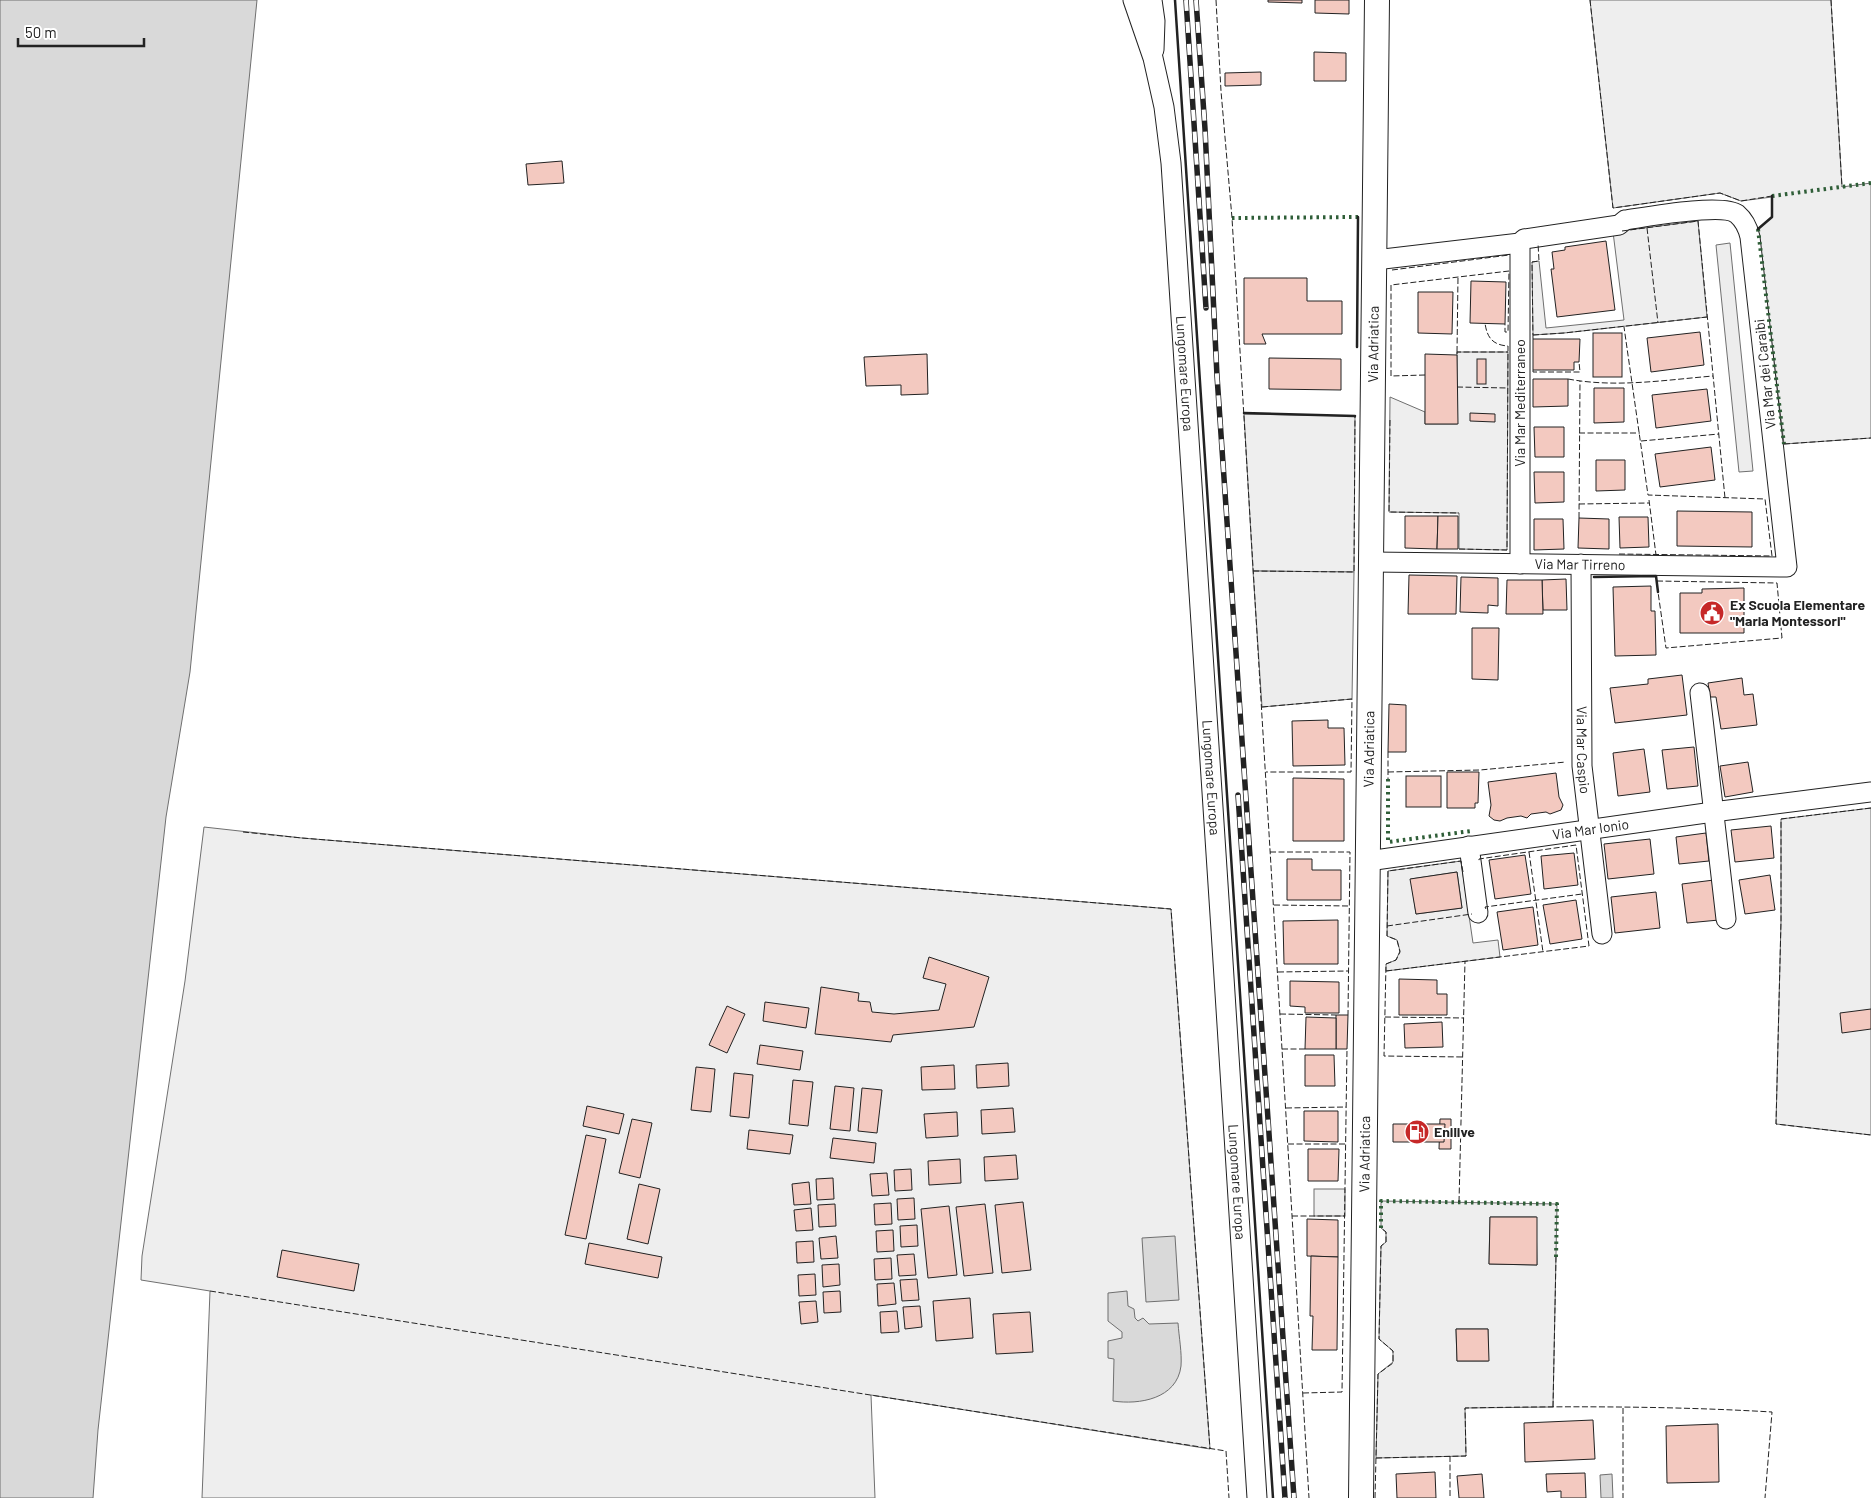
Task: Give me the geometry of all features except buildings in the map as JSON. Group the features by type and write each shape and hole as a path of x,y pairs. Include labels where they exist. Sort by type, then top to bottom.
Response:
{"main road":[{"name":"Via Adriatica","path":"1362,1498 1377,0"}],"street":[{"name":"Lungomare Europa","path":"1133,0 1153,58 1164,107 1171,163 1257,1498"},
{"name":"Lungomare Europa","path":"1152,0 1155,32 1153,58"},
{"name":"Via Mar dei Caraibi","path":"1520,243 1524,239 1619,225 1625,220 1709,210 1724,209 1731,211 1741,218 1748,230 1787,567"},
{"path":"1375,260 1520,243"},
{"name":"Via Mar Mediterraneo","path":"1520,243 1520,564"},
{"name":"Via Mar Tirreno","path":"1372,562 1787,567"},
{"name":"Via Mar Caspio","path":"1581,564 1582,766 1602,934"},
{"path":"1700,693 1726,919"},
{"name":"Via Mar Ionio","path":"1368,861 1589,829 1871,792"},
{"path":"1469,846 1478,913"}],"shaded area":[{"path":"0,0 257,0 190,672 166,817 98,1430 93,1498 0,1498"},
{"path":"1590,0 1831,0 1842,187 1871,183 1871,438 1784,444 1758,229 1772,217 1772,197 1741,201 1720,193 1613,208"},
{"path":"1698,221 1707,317 1533,335 1532,262 1539,261 1546,328 1624,320 1613,232"},
{"path":"1730,243 1753,471 1739,472 1716,245"},
{"path":"1457,352 1508,352 1507,550 1459,549 1459,513 1389,512 1390,397 1425,412 1425,424 1457,424"},
{"path":"1244,414 1355,416 1354,572 1253,571"},
{"path":"1253,571 1354,572 1352,699 1262,707"},
{"path":"1871,808 1871,1135 1776,1124 1781,921 1781,819"},
{"path":"204,827 302,838 1171,909 1210,1449 871,1395 875,1498 202,1498 210,1291 141,1280 142,1256 185,981"},
{"path":"1461,861 1473,943 1498,940 1500,957 1386,971 1386,964 1396,960 1400,951 1397,940 1387,936 1388,871","holes":["1457,872 1462,908 1416,914 1411,879"]},
{"path":"1314,1189 1345,1189 1345,1216 1314,1216"},
{"path":"1381,1201 1557,1204 1553,1407 1465,1408 1466,1456 1376,1458 1378,1374 1393,1362 1393,1351 1379,1339 1381,1246 1386,1242 1386,1232 1381,1228","holes":["1490,1217 1536,1217 1537,1265 1489,1264","1456,1329 1488,1329 1488,1361 1457,1361"]},
{"path":"1175,1236 1179,1300 1146,1302 1142,1238"},
{"path":"1127,1291 1128,1306 1134,1309 1135,1318 1138,1321 1143,1318 1149,1324 1178,1323 1181,1350 1181,1366 1178,1377 1172,1386 1165,1393 1134,1402 1113,1401 1114,1359 1108,1358 1108,1341 1122,1338 1122,1332 1108,1321 1108,1293"},
{"path":"1612,1474 1613,1498 1601,1498 1600,1475"}],"railway":[{"path":"1186,0 1206,308"},
{"path":"1196,0 1205,129 1217,376 1294,1498"},
{"path":"1238,795 1285,1498"}],"hedge":[{"path":"1772,196 1871,183"},
{"path":"1232,218 1358,217"},
{"path":"1758,229 1784,444"},
{"path":"1388,779 1388,842 1471,831"},
{"path":"1381,1228 1381,1201 1557,1204 1556,1257"}],"fence":[{"path":"1216,0 1221,91 1232,218 1309,1498"},
{"path":"1590,0 1613,208 1720,193 1741,201 1772,196"},
{"path":"1831,0 1842,187"},
{"path":"1622,231 1698,221 1725,498"},
{"path":"1647,228 1658,323"},
{"path":"1533,339 1532,262 1539,261 1538,243"},
{"path":"1392,270 1509,255"},
{"path":"1425,375 1391,376 1391,285 1509,271 1508,332 1505,332 1505,324"},
{"path":"1457,352 1458,277"},
{"path":"1533,335 1707,317"},
{"path":"1459,549 1507,550 1508,346 1498,344 1492,340 1487,333 1485,323"},
{"path":"1619,554 1772,556 1765,499 1648,495 1624,327"},
{"path":"1457,354 1457,352 1508,352"},
{"path":"1533,370 1533,372 1580,372 1579,362"},
{"path":"1568,379 1586,382 1622,383 1713,376"},
{"path":"1579,518 1580,381"},
{"path":"1457,387 1508,388"},
{"path":"1253,571 1354,572 1355,416"},
{"path":"1390,420 1389,512 1459,513"},
{"path":"1579,433 1640,433"},
{"path":"1641,441 1719,434"},
{"path":"1784,444 1871,438"},
{"path":"1649,500 1656,555"},
{"path":"1579,504 1649,503"},
{"path":"1657,581 1777,583 1782,638 1666,648 1658,592"},
{"path":"1262,707 1352,699 1351,772 1266,772"},
{"path":"1388,752 1388,779"},
{"path":"1388,772 1480,770 1566,762"},
{"path":"1871,808 1781,819 1781,921 1776,1124 1871,1135"},
{"path":"243,832 1171,909 1210,1449"},
{"path":"1386,971 1589,946 1576,845 1479,859 1479,862"},
{"path":"1270,852 1350,852 1348,1015"},
{"path":"1529,852 1543,952"},
{"path":"1463,872 1461,861 1388,871 1387,936 1397,940 1400,952 1396,960 1386,964 1384,1056 1464,1057"},
{"path":"1486,909 1485,907 1582,894"},
{"path":"1274,905 1349,906"},
{"path":"1387,926 1472,914"},
{"path":"1459,1202 1465,961"},
{"path":"1278,972 1348,971"},
{"path":"1280,1014 1336,1015"},
{"path":"1385,1017 1464,1018"},
{"path":"1282,1049 1305,1049"},
{"path":"1303,1393 1342,1392 1347,1049"},
{"path":"1286,1108 1346,1107"},
{"path":"1288,1144 1346,1144"},
{"path":"1292,1216 1345,1216"},
{"path":"1375,1498 1378,1374 1393,1363 1393,1351 1379,1339 1381,1246 1386,1242 1386,1232 1381,1228"},
{"path":"1553,1407 1556,1257"},
{"path":"210,1291 1226,1451 1229,1498"},
{"path":"1376,1458 1466,1456 1465,1408 1618,1407 1772,1412 1765,1498"},
{"path":"1623,1408 1623,1498"},
{"path":"1450,1456 1450,1498"}],"wall":[{"path":"1175,0 1273,1498"},
{"path":"1758,229 1772,217 1772,196"},
{"path":"1357,347 1358,217"},
{"path":"1244,413 1355,416"},
{"path":"1594,577 1656,576 1658,592"}],"place":[{"name":"Ex Scuola Elementare \"Maria Montessori\"","path":"1712,613"},
{"name":"Enilive","path":"1417,1132"}]}
